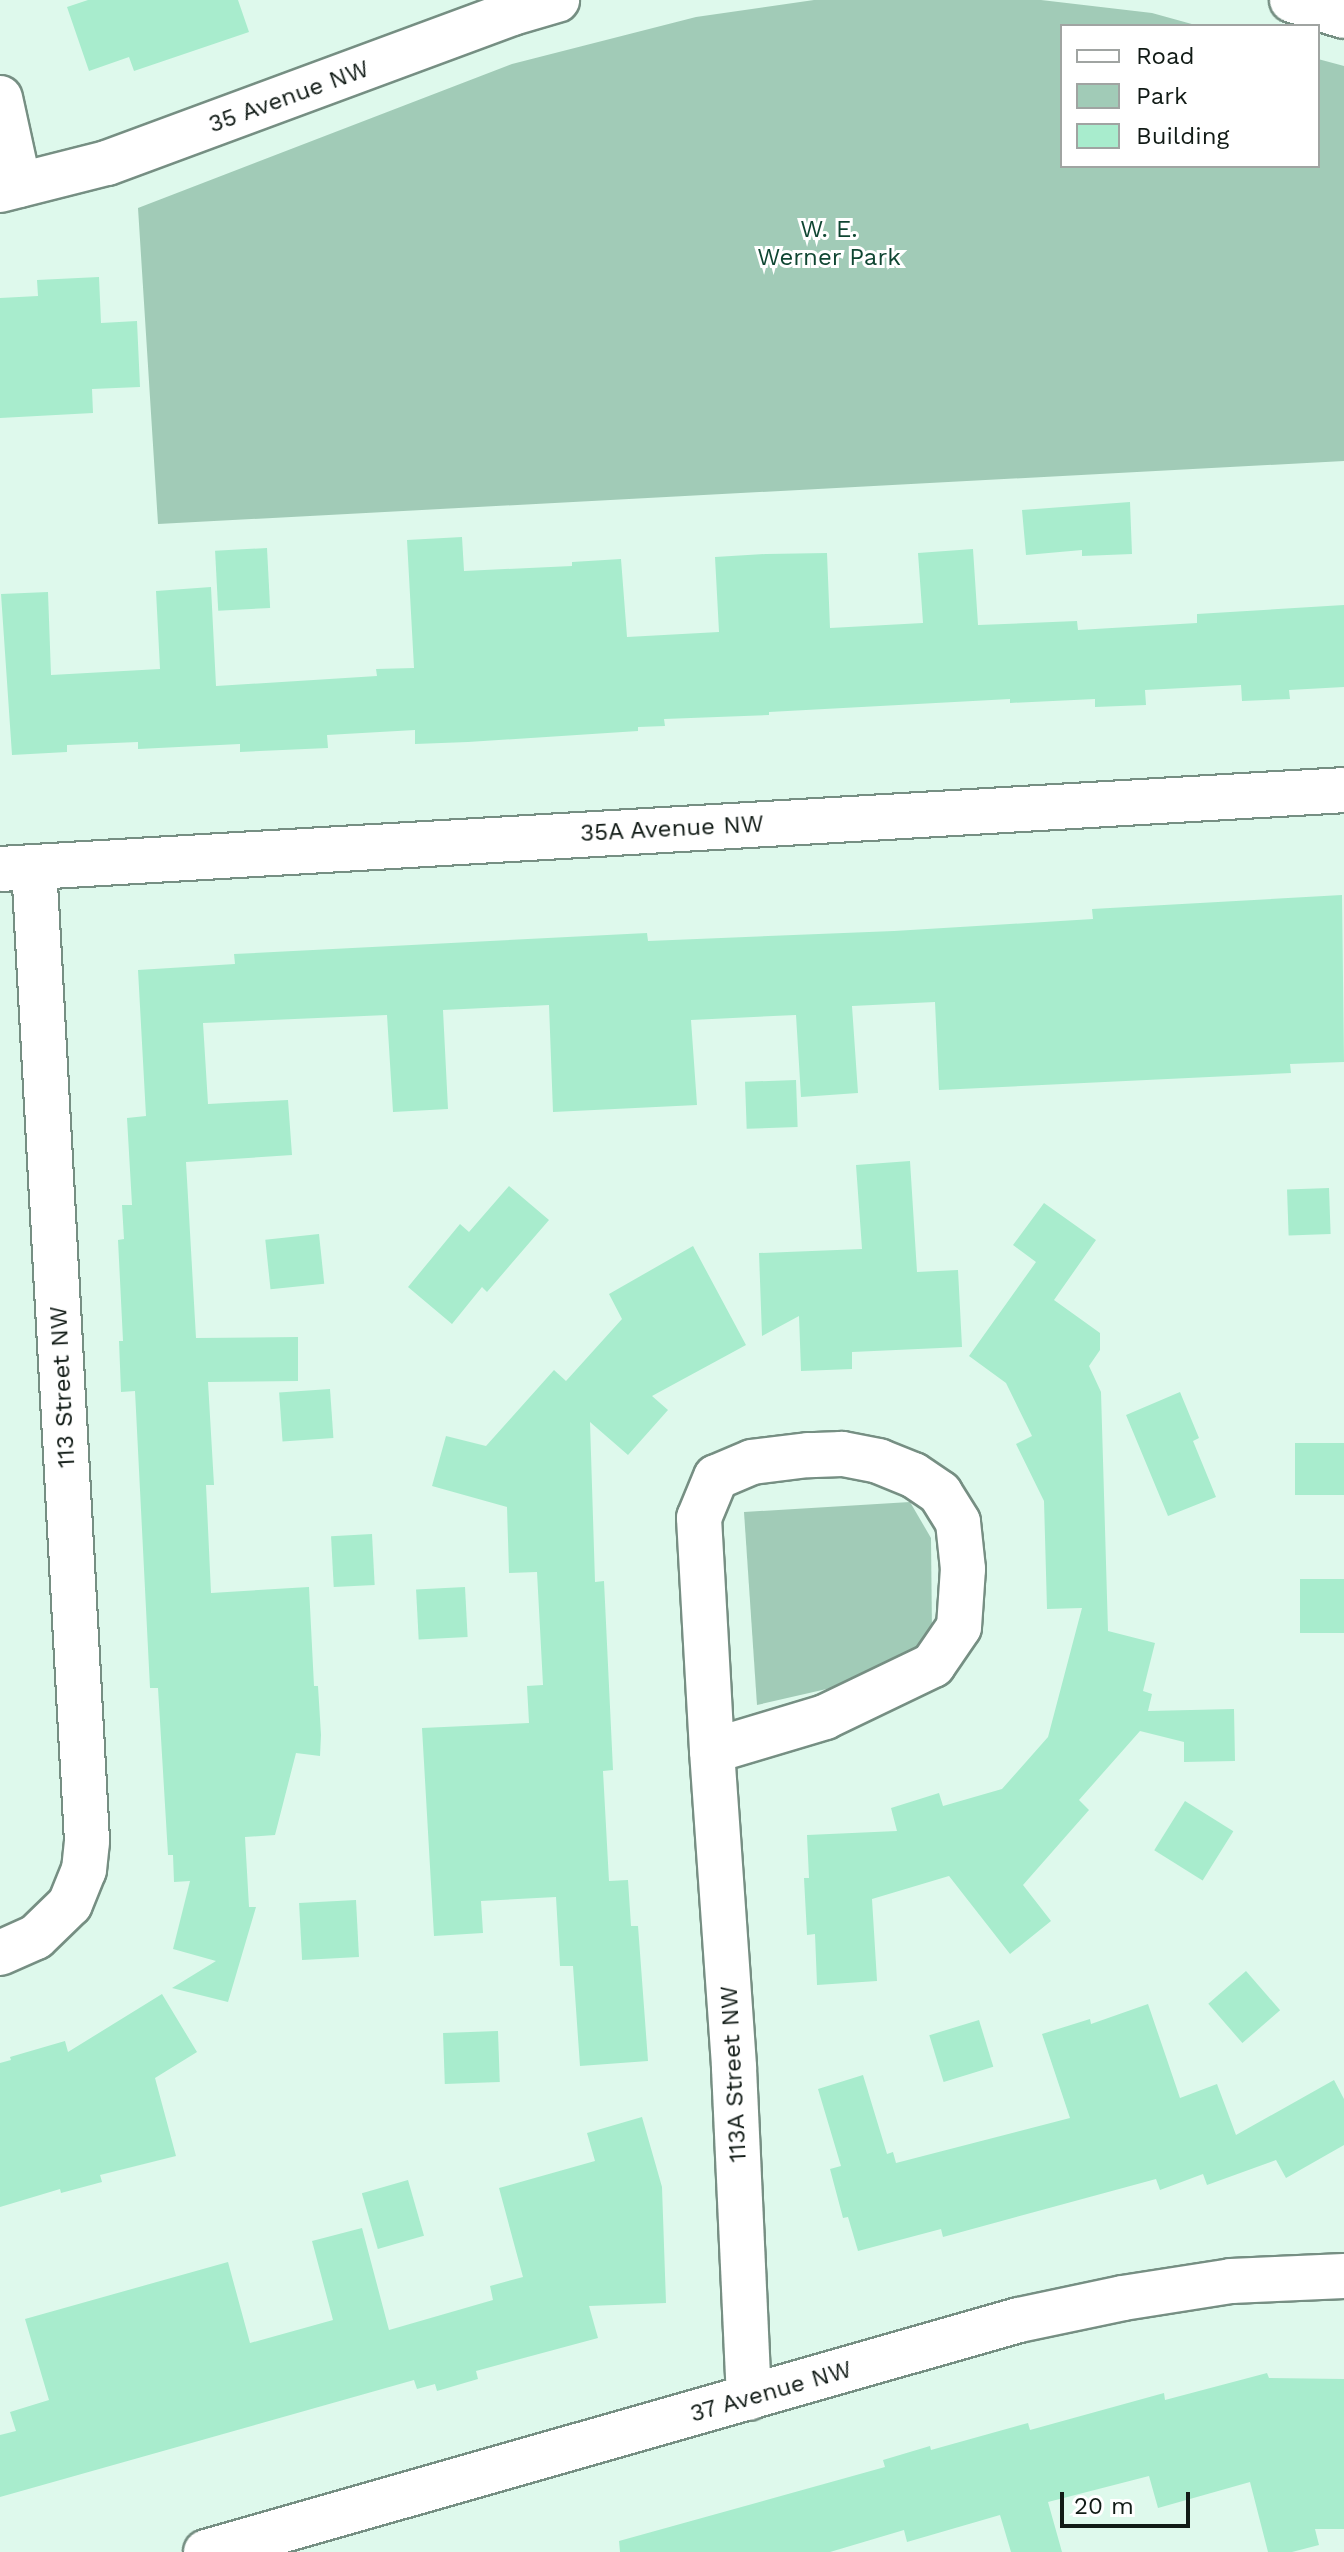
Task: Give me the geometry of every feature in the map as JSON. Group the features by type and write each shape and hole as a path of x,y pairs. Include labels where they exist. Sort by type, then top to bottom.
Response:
{"street":[{"name":"35 Avenue NW","path":"0,98 9,188 107,163 511,6 557,0"},
{"path":"1292,0 1344,16"},
{"name":"35A Avenue NW","path":"17,868 1344,790"},
{"name":"113 Street NW","path":"0,1953 36,1937 70,1904 84,1870 87,1841 17,868"},
{"name":"113A Street NW","path":"712,1751 825,1717 933,1665 959,1627 963,1569 958,1522 940,1493 913,1475 879,1461 842,1454 808,1455 752,1462 716,1477 699,1518 712,1751 734,2068 749,2398"},
{"name":"37 Avenue NW","path":"206,2552 1019,2320 1123,2298 1231,2281 1344,2276"}],"green space":[{"name":"W. E. Werner Park","path":"814,0 1041,0 1152,13 1192,24 1060,24 1060,168 1320,168 1320,60 1344,66 1344,461 158,524 138,208 512,64 696,17"},
{"path":"910,1502 931,1538 932,1634 888,1675 757,1705 744,1512"}],"building":[{"path":"88,0 238,0 249,32 134,71 129,57 89,71 67,7"},
{"path":"99,277 101,323 137,321 140,387 92,389 93,413 0,418 0,298 38,296 37,280"},
{"path":"1130,502 1132,554 1082,556 1082,550 1026,555 1022,510"},
{"path":"462,537 464,571 572,566 572,562 621,559 627,637 719,632 715,557 766,554 827,553 830,628 923,623 918,553 973,549 978,625 1077,621 1078,630 1197,623 1197,614 1344,605 1344,687 1289,690 1290,699 1242,701 1241,685 1145,690 1146,705 1095,707 1095,699 1010,703 1010,699 769,712 769,715 664,719 665,726 638,727 638,731 468,742 415,744 415,730 327,735 328,748 240,752 240,744 138,749 138,742 67,745 67,752 12,755 1,594 48,592 51,675 160,669 156,591 211,587 216,686 377,676 376,669 414,668 407,540"},
{"path":"267,548 270,608 218,611 215,551"},
{"path":"1342,895 1344,1062 1290,1064 1291,1073 939,1090 935,1002 852,1006 858,1093 801,1097 796,1015 691,1020 697,1105 553,1112 549,1005 443,1010 448,1109 393,1112 387,1015 203,1023 208,1104 288,1100 292,1155 186,1162 196,1338 298,1337 298,1381 208,1382 214,1485 206,1485 211,1593 309,1587 314,1686 318,1686 321,1735 320,1756 296,1753 275,1835 245,1837 249,1907 256,1907 228,2002 172,1988 216,1961 173,1949 190,1881 174,1882 173,1855 168,1855 158,1688 150,1688 135,1391 121,1392 119,1341 123,1341 118,1240 124,1239 122,1205 132,1205 127,1118 146,1116 138,970 235,964 234,954 647,933 648,941 894,931 1093,919 1092,909"},
{"path":"796,1080 798,1127 747,1129 745,1082"},
{"path":"910,1161 917,1272 958,1270 962,1347 852,1352 852,1369 801,1371 799,1316 762,1336 759,1253 862,1249 856,1165"},
{"path":"509,1186 549,1220 487,1292 482,1287 452,1324 408,1287 460,1224 469,1232"},
{"path":"1329,1188 1331,1234 1289,1235 1287,1189"},
{"path":"1044,1203 1096,1240 1054,1300 1100,1333 1100,1350 1089,1366 1101,1392 1108,1631 1155,1643 1143,1691 1152,1694 1148,1711 1234,1709 1235,1761 1184,1762 1184,1742 1140,1731 1079,1800 1089,1810 1023,1885 1051,1921 1010,1954 949,1876 872,1899 877,1981 817,1985 815,1934 807,1935 804,1878 809,1878 807,1835 897,1831 891,1808 939,1793 943,1806 1002,1789 1048,1737 1082,1608 1047,1609 1044,1501 1016,1444 1032,1436 1006,1383 969,1356 1036,1262 1013,1245"},
{"path":"319,1234 324,1284 271,1289 265,1240"},
{"path":"693,1246 746,1345 652,1396 668,1410 628,1455 590,1422 595,1582 604,1581 613,1770 603,1771 609,1881 628,1880 631,1926 638,1926 648,2061 580,2066 573,1966 560,1966 556,1897 481,1901 483,1933 434,1936 422,1728 529,1723 527,1686 543,1685 537,1572 509,1573 507,1507 432,1486 446,1436 486,1446 554,1370 566,1381 622,1319 609,1294"},
{"path":"330,1389 333,1438 283,1441 279,1393"},
{"path":"1180,1392 1199,1438 1193,1441 1216,1497 1168,1516 1126,1415"},
{"path":"1295,1443 1344,1443 1344,1495 1295,1495"},
{"path":"372,1534 375,1585 334,1587 331,1536"},
{"path":"1300,1579 1344,1579 1344,1633 1300,1633"},
{"path":"465,1587 468,1637 419,1639 416,1590"},
{"path":"1185,1801 1233,1831 1203,1880 1154,1850"},
{"path":"356,1900 359,1957 302,1960 299,1903"},
{"path":"1246,1971 1280,2010 1242,2043 1208,2004"},
{"path":"162,1994 197,2052 155,2078 176,2156 100,2175 102,2182 61,2193 60,2189 0,2207 0,2063 11,2060 10,2057 65,2041 68,2052"},
{"path":"1148,2004 1180,2098 1217,2084 1236,2135 1334,2080 1344,2099 1344,2145 1286,2178 1276,2160 1207,2185 1203,2174 1160,2190 1156,2179 943,2237 941,2229 858,2251 848,2217 843,2218 830,2169 841,2166 818,2089 863,2075 887,2154 893,2152 896,2163 1070,2118 1042,2034 1090,2019 1091,2024"},
{"path":"979,2020 993,2067 944,2082 929,2035"},
{"path":"498,2031 500,2082 445,2084 443,2033"},
{"path":"642,2117 662,2187 666,2303 589,2306 598,2338 476,2371 478,2379 437,2391 435,2384 417,2389 414,2380 0,2497 0,2435 16,2431 10,2412 49,2400 25,2319 228,2262 250,2343 333,2320 312,2241 362,2228 389,2330 493,2300 490,2286 523,2277 499,2188 595,2161 587,2133"},
{"path":"408,2180 424,2236 378,2249 362,2193"},
{"path":"1267,2373 1269,2378 1344,2379 1344,2529 1315,2529 1319,2545 1292,2552 1268,2552 1250,2482 1158,2508 1149,2476 1048,2502 1062,2552 1011,2552 1000,2515 907,2542 904,2530 830,2552 620,2552 619,2541 885,2467 883,2460 930,2446 931,2450 1028,2423 1030,2430 1164,2393 1165,2400"}]}
